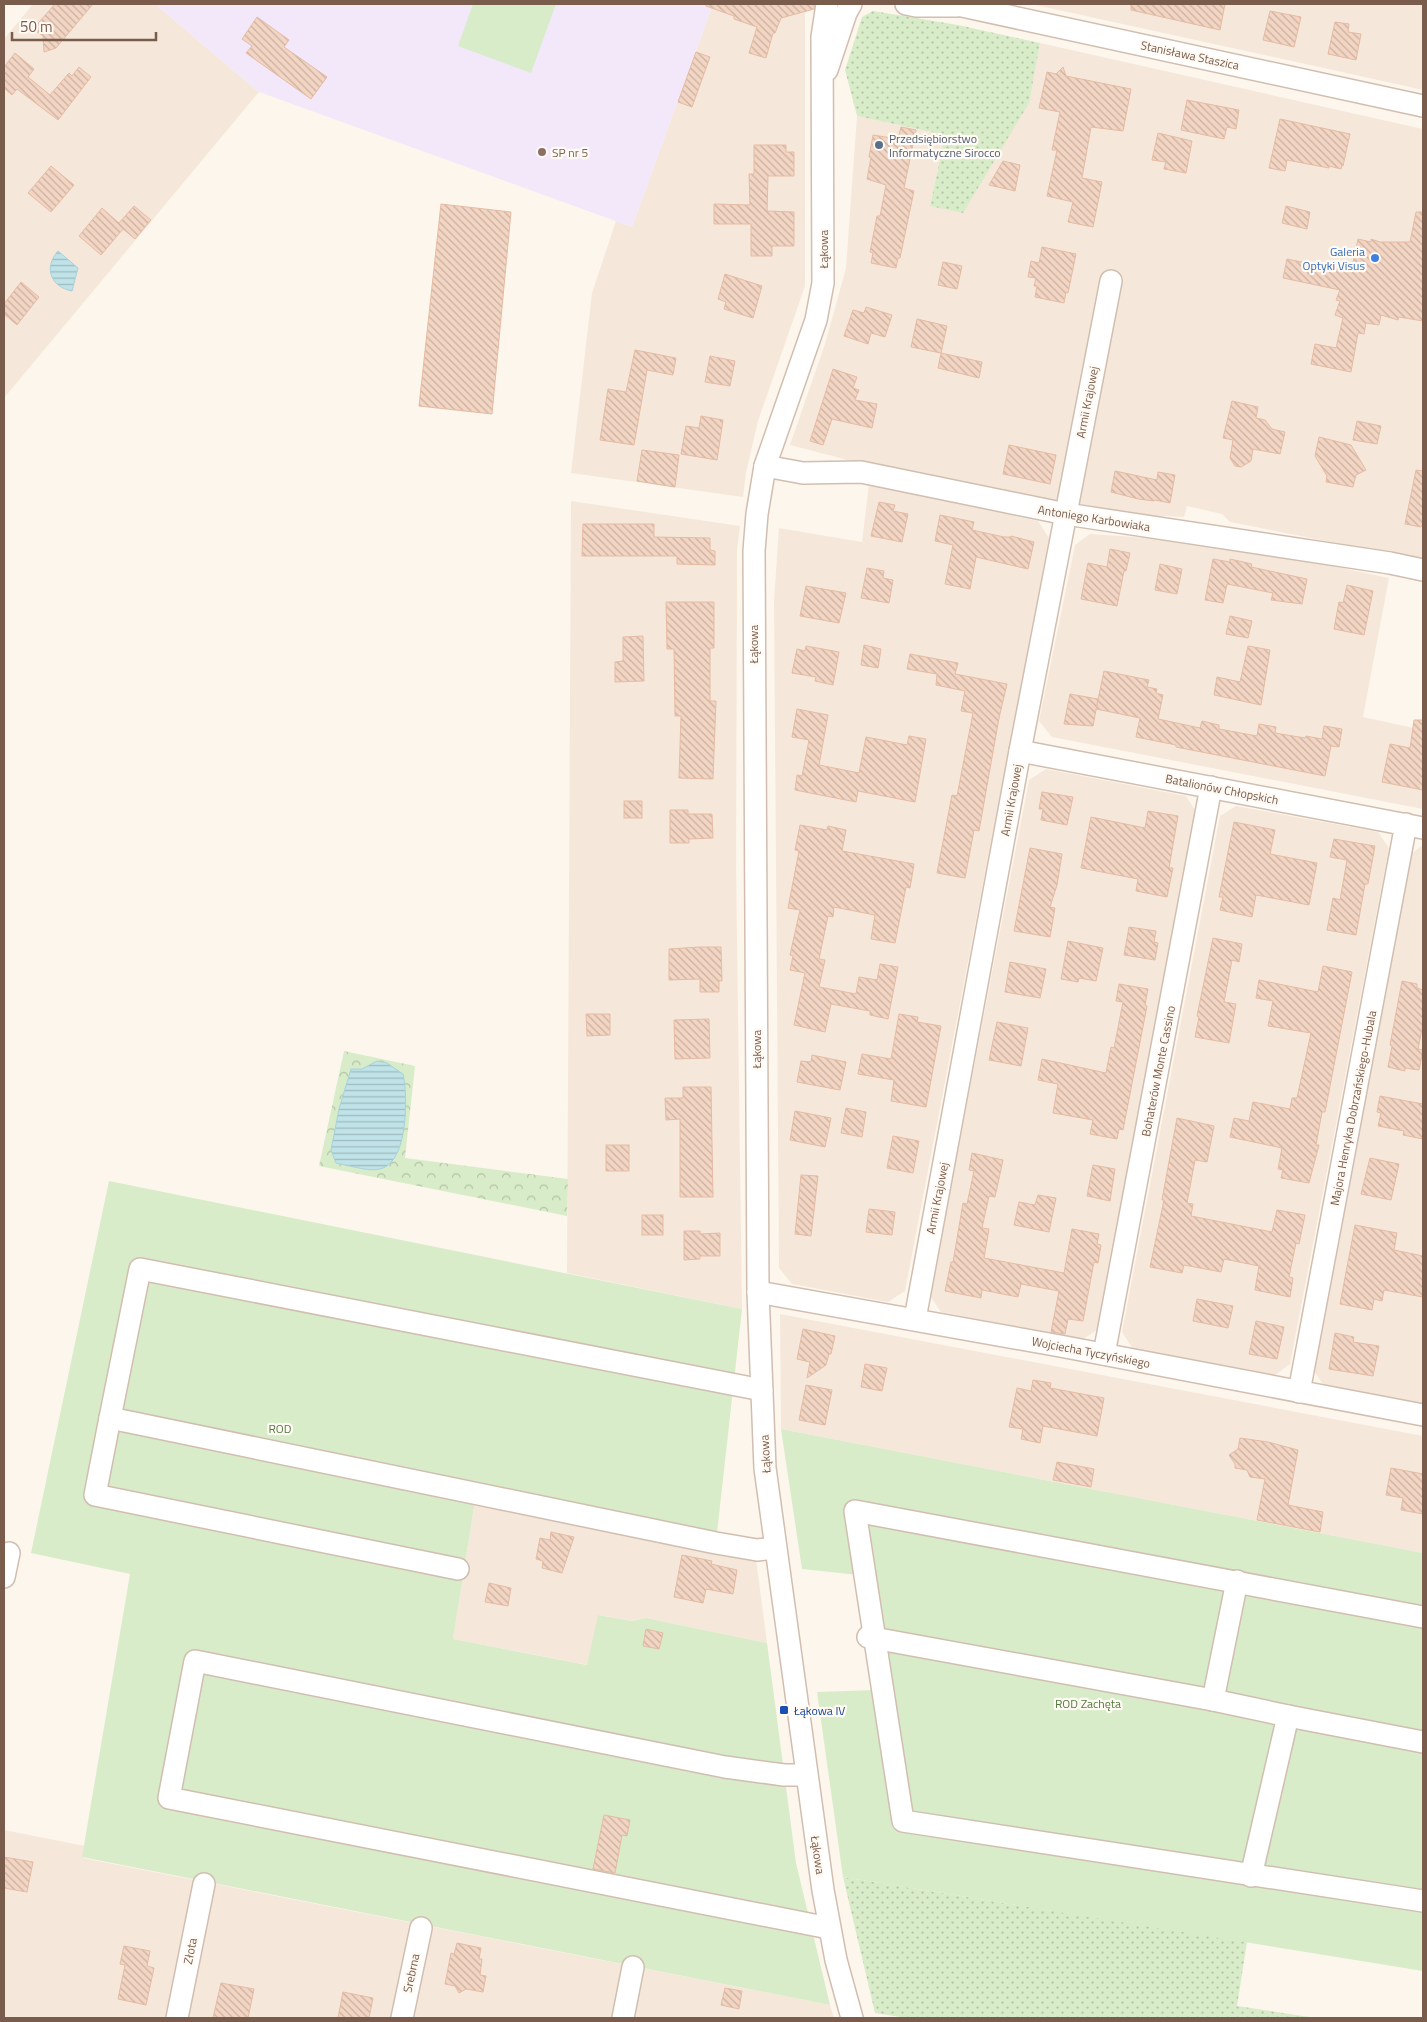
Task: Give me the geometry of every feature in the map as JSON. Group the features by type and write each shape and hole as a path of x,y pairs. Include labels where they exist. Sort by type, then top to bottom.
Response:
{"street":[{"name":"Łąkowa","path":"827,4 822,37 823,283 816,320 765,466 757,514 753,586 758,1292 765,1468 775,1548 829,1928 852,2018"},
{"name":"Łąkowa","path":"823,82 846,13 851,4"},
{"name":"Stanisława Staszica","path":"906,4 916,6 955,5 1423,106"},
{"name":"Armii Krajowej","path":"915,1319 1020,751 1111,280"},
{"name":"Antoniego Karbowiaka","path":"765,466 803,473 861,472 1066,514 1390,563 1423,570"},
{"name":"Batalionów Chłopskich","path":"1020,751 1415,826"},
{"name":"Bohaterów Monte Cassino","path":"1104,1354 1211,787"},
{"name":"Majora Henryka Dobrzańskiego-Hubala","path":"1299,1392 1415,826"},
{"path":"458,1569 95,1495 140,1268 762,1390"},
{"name":"Wojciecha Tyczyńskiego","path":"758,1292 915,1319 1423,1415"},
{"path":"110,1418 716,1543 757,1550 775,1548"},
{"path":"1423,1617 855,1511 872,1637 903,1821 1423,1901"},
{"path":"4,1577 9,1553"},
{"path":"1213,1700 1237,1581"},
{"path":"872,1637 1213,1700 1423,1742"},
{"path":"806,1775 784,1775 725,1766 195,1661 169,1798 829,1928"},
{"path":"1251,1876 1288,1716"},
{"name":"Złota","path":"177,2018 204,1884"},
{"name":"Srebrna","path":"402,2018 421,1928"},
{"path":"623,2018 633,1967"}],"shaded area":[{"path":"33,4 155,4 259,92 4,398 4,39"},
{"name":"SP nr 5","path":"155,4 713,4 632,227 259,92"},
{"path":"713,4 805,4 805,286 758,421 746,473 743,497 571,473 592,293 616,221 632,227"},
{"path":"1031,4 1423,4 1423,90 1378,80"},
{"path":"1040,43 1423,129 1423,560 1230,522 1222,514 1187,506 1184,517 1081,509 867,465 790,445 825,344 846,268 857,116 945,135 930,206 1028,103"},
{"path":"869,484 1038,521 1049,538 905,1291 888,1302 792,1284 779,1268 774,600 779,528 862,542"},
{"path":"571,501 740,526 737,551 736,866 742,1309 567,1273"},
{"path":"1090,534 1226,543 1389,578 1363,717 1423,730 1423,809 1052,737 1039,721 1075,545"},
{"path":"1046,769 1186,796 1197,813 1100,1328 1083,1339 941,1312 930,1296 1029,780"},
{"path":"1236,806 1378,832 1389,848 1290,1364 1274,1376 1133,1349 1122,1332 1220,816"},
{"path":"1423,845 1423,1405 1324,1386 1313,1369 1411,854"},
{"path":"780,1314 1423,1436 1423,1553 781,1429"},
{"path":"475,1501 756,1559 767,1643 646,1618 632,1621 599,1615 588,1665 453,1639"},
{"path":"4,1830 85,1846 83,1858 830,2005 834,2018 4,2018"}],"green space":[{"path":"473,4 556,4 531,73 458,46"},
{"path":"873,11 958,25 1040,43 1029,103 963,213 930,206 945,135 857,116 845,70 862,17"},
{"path":"344,1051 415,1066 405,1158 568,1179 567,1216 319,1166"},
{"name":"ROD","path":"109,1181 742,1309 715,1551 475,1501 453,1639 587,1665 598,1615 632,1621 646,1618 767,1643 796,1863 830,2005 82,1857 130,1574 31,1553"},
{"name":"ROD Zachęta","path":"781,1429 1423,1553 1423,1971 843,1877 817,1692 875,1690 859,1575 802,1569"},
{"path":"843,1877 1247,1942 1237,2006 1316,2018 907,2018 875,2013"}],"water":[{"path":"58,251 78,268 72,291 59,285 51,276 51,264 53,257"},
{"path":"377,1061 387,1063 403,1074 406,1096 402,1140 391,1162 383,1168 373,1170 362,1169 336,1163 331,1150 339,1109 351,1069 362,1069"}],"building":[{"path":"55,4 93,4 56,48 44,52 43,36 33,29"},
{"path":"706,4 814,4 814,9 781,18 775,33 773,33 766,58 749,53 757,27 734,19 734,16 706,6"},
{"path":"1131,4 1225,4 1220,30 1131,10"},
{"path":"1270,11 1301,17 1294,47 1263,40"},
{"path":"257,17 289,40 284,47 327,77 311,99 246,53 252,46 242,39"},
{"path":"1335,22 1349,24 1348,32 1361,34 1356,60 1328,54"},
{"path":"696,52 710,57 692,107 678,102"},
{"path":"15,53 34,69 28,77 50,95 69,73 72,76 79,67 91,77 58,120 17,89 12,95 4,88 4,67"},
{"path":"1063,67 1066,76 1131,89 1123,131 1091,127 1082,178 1102,182 1093,227 1068,222 1073,202 1047,196 1057,150 1052,150 1060,112 1039,108 1047,72 1056,74"},
{"path":"1187,100 1239,110 1236,129 1227,127 1224,139 1181,130"},
{"path":"1280,119 1350,134 1341,169 1287,160 1285,171 1269,168"},
{"path":"901,127 916,130 904,188 914,191 900,258 898,258 896,268 871,263 873,253 870,252 877,216 880,216 886,185 867,179 873,135 898,139"},
{"path":"1158,133 1192,141 1186,173 1164,169 1166,162 1152,160"},
{"path":"754,145 786,145 786,152 794,152 794,176 768,176 767,211 794,212 794,246 772,246 772,256 751,256 751,224 714,224 714,204 750,205 749,174 754,174"},
{"path":"1003,161 1020,165 1015,191 989,185"},
{"path":"51,166 74,185 51,212 28,193"},
{"path":"441,204 511,212 492,414 419,406"},
{"path":"134,206 151,220 135,239 123,229 101,255 79,236 102,208 119,223"},
{"path":"1286,206 1310,212 1307,229 1282,223"},
{"path":"1416,212 1423,212 1423,321 1399,317 1398,320 1381,315 1379,325 1366,323 1364,334 1358,333 1351,372 1311,364 1315,344 1336,348 1343,318 1335,315 1340,301 1336,300 1340,290 1283,278 1287,259 1351,272 1358,239 1371,242 1371,239 1380,242 1410,242"},
{"path":"1042,247 1076,254 1068,293 1066,292 1064,303 1035,297 1037,286 1034,286 1036,278 1028,277 1031,261 1039,263"},
{"path":"943,262 962,266 957,289 938,285"},
{"path":"725,274 762,286 753,318 724,309 726,302 718,299"},
{"path":"21,282 39,297 17,325 4,314 4,304"},
{"path":"866,307 892,315 885,337 871,333 868,344 844,336 853,310 864,313"},
{"path":"917,319 947,326 941,353 911,347"},
{"path":"635,350 676,358 673,375 647,370 634,445 600,440 608,389 626,392"},
{"path":"941,353 982,362 979,378 938,368"},
{"path":"710,356 735,361 730,386 705,382"},
{"path":"833,369 857,377 853,388 859,390 855,400 877,404 872,428 832,419 823,445 810,441"},
{"path":"1232,401 1258,407 1256,418 1265,420 1272,429 1285,432 1280,454 1253,449 1251,461 1241,467 1235,466 1230,458 1233,440 1223,438"},
{"path":"701,416 723,420 717,460 681,454 686,426 699,428"},
{"path":"1357,421 1381,426 1377,444 1353,440"},
{"path":"1319,437 1351,445 1366,470 1356,475 1353,487 1326,482 1327,476 1315,456"},
{"path":"1009,445 1056,455 1050,484 1003,474"},
{"path":"642,450 679,455 675,487 637,481"},
{"path":"1416,470 1423,471 1423,525 1421,527 1405,524"},
{"path":"1115,471 1157,480 1158,472 1175,475 1170,503 1138,499 1111,492"},
{"path":"879,502 895,505 893,511 908,514 902,542 871,536"},
{"path":"940,515 974,522 972,530 1004,537 1011,536 1034,542 1028,569 976,557 970,589 945,584 953,545 935,541"},
{"path":"583,524 654,524 654,537 710,538 710,550 715,551 715,565 677,564 677,556 582,556"},
{"path":"1110,549 1130,553 1126,571 1124,571 1117,606 1081,599 1088,563 1107,567"},
{"path":"1213,559 1230,562 1230,559 1252,564 1251,567 1307,579 1302,604 1271,600 1273,593 1227,584 1223,603 1205,600"},
{"path":"1160,564 1182,569 1177,594 1155,590"},
{"path":"867,568 884,571 883,578 893,580 889,603 861,598"},
{"path":"1347,585 1373,591 1364,635 1334,629 1339,602 1343,603"},
{"path":"806,586 846,593 839,623 800,616"},
{"path":"666,602 714,602 714,648 710,648 710,701 716,701 713,779 679,778 681,716 675,716 674,649 667,649"},
{"path":"1230,616 1252,621 1248,638 1226,634"},
{"path":"643,636 644,681 615,682 615,662 623,661 623,637"},
{"path":"864,645 881,649 878,668 861,665"},
{"path":"806,646 839,652 833,685 815,681 816,677 792,673 797,649 805,651"},
{"path":"1248,646 1270,650 1261,705 1214,695 1217,677 1240,682"},
{"path":"910,654 958,663 955,674 1007,684 979,831 974,830 965,878 937,873 952,795 957,796 973,713 961,711 965,691 936,685 937,674 907,669"},
{"path":"1104,671 1149,680 1147,687 1157,689 1156,693 1163,695 1158,719 1200,728 1202,721 1219,725 1219,729 1257,736 1259,724 1276,727 1275,733 1322,739 1324,726 1342,729 1339,747 1331,746 1325,776 1176,747 1176,745 1136,737 1140,718 1096,709"},
{"path":"1070,694 1098,699 1093,726 1064,724"},
{"path":"797,709 828,715 819,765 859,773 866,737 907,745 909,736 926,739 915,802 858,791 856,802 795,790 797,775 802,776 809,740 792,737"},
{"path":"1414,720 1423,720 1423,790 1382,782 1390,744 1410,748"},
{"path":"1042,792 1073,797 1067,825 1041,820 1043,809 1039,809"},
{"path":"624,801 642,801 642,818 624,818"},
{"path":"670,810 688,810 688,814 712,814 713,838 689,839 689,843 670,843"},
{"path":"1148,811 1178,816 1169,868 1173,868 1167,897 1136,891 1138,879 1081,868 1091,817 1145,828"},
{"path":"1234,822 1275,830 1270,854 1317,863 1309,905 1256,895 1252,917 1220,910 1223,897 1219,897"},
{"path":"800,825 827,830 828,826 846,830 842,851 914,864 910,888 906,887 895,943 871,939 875,915 834,907 833,917 828,916 819,959 825,960 819,987 856,994 859,977 877,980 880,964 898,967 888,1019 870,1015 870,1011 831,1004 825,1032 794,1025 805,973 790,970 793,956 790,955 800,910 788,908 799,851 795,850"},
{"path":"1334,839 1375,846 1368,884 1365,884 1356,935 1327,930 1333,898 1340,900 1347,860 1330,857"},
{"path":"1030,848 1062,854 1057,885 1050,907 1055,908 1050,937 1014,931"},
{"path":"1129,927 1156,931 1154,942 1158,943 1155,960 1124,955"},
{"path":"1213,938 1242,944 1239,962 1232,960 1224,1002 1236,1004 1229,1043 1195,1037 1199,1017 1197,1016"},
{"path":"1068,941 1103,948 1096,981 1079,978 1078,982 1061,979"},
{"path":"721,947 722,981 719,981 719,992 700,992 700,979 669,980 669,949"},
{"path":"1010,962 1046,969 1040,998 1005,992"},
{"path":"1323,966 1352,972 1325,1112 1322,1112 1316,1145 1319,1145 1309,1183 1281,1178 1283,1170 1278,1169 1282,1148 1230,1137 1234,1118 1249,1121 1253,1102 1290,1109 1292,1098 1297,1098 1311,1033 1268,1026 1273,1001 1256,998 1259,980 1318,992"},
{"path":"1402,981 1417,984 1417,988 1423,990 1423,1024 1418,1049 1423,1050 1419,1070 1405,1068 1405,1071 1388,1067 1392,1046 1390,1045"},
{"path":"1119,984 1148,989 1145,1005 1147,1006 1123,1130 1119,1129 1117,1139 1090,1134 1093,1120 1053,1113 1058,1084 1038,1080 1042,1059 1106,1073 1111,1047 1114,1048 1123,1002 1116,1001"},
{"path":"586,1014 610,1014 610,1035 587,1036"},
{"path":"899,1014 918,1017 917,1022 941,1026 926,1107 891,1101 894,1080 858,1074 862,1054 891,1059"},
{"path":"709,1019 710,1058 675,1059 674,1020"},
{"path":"997,1022 1028,1028 1021,1066 989,1060"},
{"path":"812,1055 846,1062 840,1090 797,1082 801,1061 811,1062"},
{"path":"683,1087 711,1087 713,1197 680,1197 680,1119 666,1120 665,1098 683,1098"},
{"path":"1380,1096 1423,1104 1423,1139 1403,1135 1404,1131 1378,1126 1381,1113 1377,1112"},
{"path":"846,1108 866,1112 862,1137 841,1133"},
{"path":"795,1111 831,1118 825,1147 790,1140"},
{"path":"1177,1118 1214,1126 1207,1162 1195,1160 1187,1203 1193,1204 1191,1216 1272,1232 1277,1210 1305,1215 1299,1244 1296,1243 1289,1277 1293,1278 1290,1297 1255,1290 1259,1266 1224,1259 1221,1272 1184,1265 1182,1273 1150,1267 1164,1200 1162,1200"},
{"path":"893,1136 919,1141 913,1173 887,1168"},
{"path":"606,1145 629,1145 629,1171 606,1171"},
{"path":"972,1153 1003,1160 995,1197 989,1196 982,1228 989,1229 984,1258 1064,1273 1072,1229 1099,1234 1097,1244 1101,1245 1098,1263 1094,1262 1083,1321 1068,1319 1065,1334 1051,1332 1059,1291 1021,1284 1018,1297 982,1290 981,1298 945,1291 951,1262 953,1262 963,1203 967,1204 974,1171 969,1170"},
{"path":"1370,1158 1399,1164 1391,1200 1361,1194"},
{"path":"1093,1165 1115,1169 1110,1201 1087,1196"},
{"path":"801,1175 818,1176 811,1236 795,1234"},
{"path":"1038,1195 1056,1198 1049,1232 1014,1225 1019,1202 1035,1205"},
{"path":"869,1209 895,1212 892,1235 866,1232"},
{"path":"642,1215 663,1215 663,1235 642,1235"},
{"path":"1355,1225 1397,1233 1394,1250 1423,1256 1423,1297 1384,1290 1382,1301 1374,1299 1372,1310 1340,1304"},
{"path":"684,1231 700,1231 700,1234 720,1233 720,1256 700,1256 700,1259 684,1260"},
{"path":"1197,1299 1233,1306 1228,1328 1193,1321"},
{"path":"1256,1321 1284,1327 1277,1359 1249,1354"},
{"path":"803,1329 835,1336 831,1354 829,1354 826,1365 807,1378 810,1362 797,1359"},
{"path":"1335,1333 1354,1337 1353,1342 1379,1346 1373,1376 1329,1369"},
{"path":"865,1364 887,1368 882,1391 861,1387"},
{"path":"1033,1380 1051,1383 1050,1388 1104,1398 1097,1436 1043,1426 1040,1443 1021,1439 1023,1429 1009,1427 1017,1388 1031,1391"},
{"path":"806,1385 832,1390 825,1425 799,1420"},
{"path":"1240,1438 1268,1442 1298,1450 1288,1505 1323,1512 1320,1532 1257,1520 1265,1479 1250,1477 1247,1470 1235,1468 1235,1464 1229,1455 1238,1449"},
{"path":"1057,1462 1094,1469 1091,1487 1053,1480"},
{"path":"1391,1468 1423,1474 1423,1514 1401,1510 1403,1498 1386,1495"},
{"path":"551,1532 574,1537 562,1573 542,1568 543,1561 536,1559 540,1538 550,1540"},
{"path":"682,1555 712,1561 711,1564 737,1570 733,1594 706,1589 703,1603 674,1597"},
{"path":"489,1583 511,1588 508,1606 485,1602"},
{"path":"646,1629 663,1633 659,1649 643,1646"},
{"path":"604,1815 630,1820 627,1836 622,1835 615,1873 593,1869"},
{"path":"4,1857 33,1862 27,1892 4,1888"},
{"path":"457,1943 481,1948 479,1959 482,1959 480,1975 486,1976 483,1992 466,1989 459,1993 455,1986 445,1984 451,1953 454,1954"},
{"path":"124,1946 150,1951 147,1966 154,1968 146,2005 118,1999 125,1965 120,1964"},
{"path":"221,1983 254,1989 248,2018 213,2018"},
{"path":"725,1988 742,1991 739,2009 721,2005"},
{"path":"343,1992 373,1998 369,2018 338,2018"}],"place":[{"name":"Przedsiębiorstwo Informatyczne Sirocco","path":"879,145"},
{"name":"SP nr 5","path":"542,152"},
{"name":"Galeria Optyki Visus","path":"1375,258"},
{"name":"Łąkowa IV","path":"784,1710"}]}
